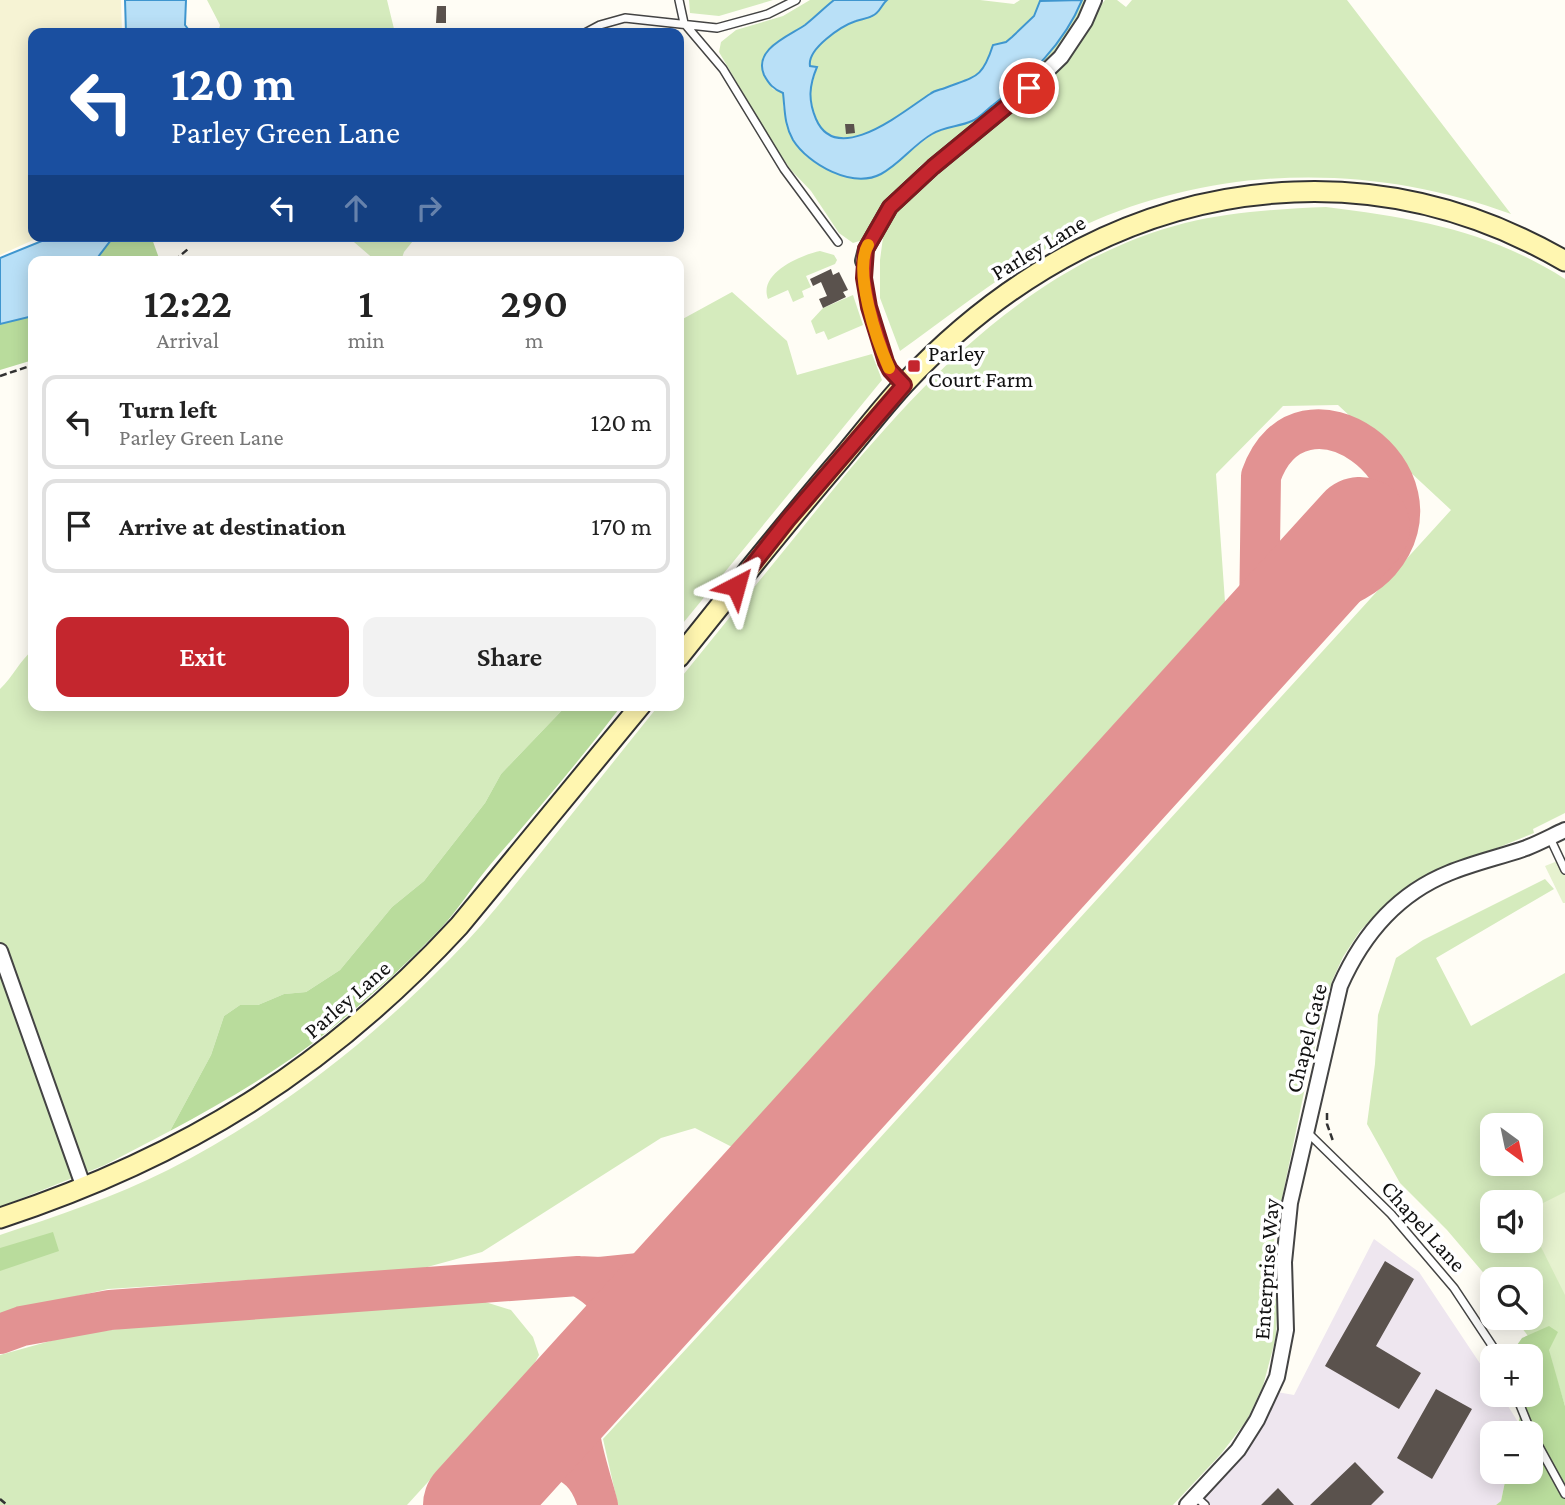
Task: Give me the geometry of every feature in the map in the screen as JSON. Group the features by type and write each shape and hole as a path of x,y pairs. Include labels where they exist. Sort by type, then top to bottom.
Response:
{"main road":[{"name":"Parley Lane","path":"684,651 788,520 904,385 985,309 1029,277 1076,249 1126,226 1167,212 1267,193 1355,192 1396,198 1479,220 1519,236 1565,261"},
{"name":"Parley Lane","path":"0,1218 84,1188 155,1156 261,1097 356,1026 427,961 459,926 636,711"}],"street":[{"path":"863,261 866,249 890,207 933,167 1029,88 1061,57 1085,21 1094,0"},
{"name":"Chapel Gate","path":"1307,1132 1340,986 1360,947 1375,927 1393,908 1427,884 1449,873 1530,847 1565,830"},
{"path":"0,951 84,1188"},
{"name":"Enterprise Way","path":"1196,1502 1238,1450 1257,1420 1277,1377 1286,1330 1284,1262 1290,1203 1307,1132"}],"lane":[{"path":"680,0 684,23 723,69 784,169 838,242"},
{"path":"594,28 625,18 717,28 768,14 796,0"},
{"path":"863,261 869,307 879,338 890,370 904,385"},
{"path":"1549,837 1565,870"},
{"name":"Chapel Lane","path":"1307,1132 1391,1214 1454,1288 1491,1344"},
{"path":"1521,1407 1531,1432 1565,1494"}],"path":[{"path":"180,256 188,249"},
{"path":"0,376 28,367"},
{"path":"1326,1111 1327,1125 1333,1140 1326,1151"},
{"path":"0,1499 7,1505"}],"shaded area":[{"path":"0,0 121,0 122,28 28,28 29,242 0,255"},
{"path":"1374,1239 1419,1272 1480,1364 1480,1407 1509,1407 1517,1421 1480,1421 1480,1484 1505,1484 1501,1501 1496,1505 1197,1505 1213,1487 1277,1392 1294,1395"}],"green space":[{"path":"207,0 387,0 394,28 219,28"},
{"path":"689,0 773,0 719,16 690,13"},
{"path":"810,0 834,0 798,30 780,40 766,78 773,89 783,93 783,106 792,138 807,157 839,174 881,174 934,133 980,117 1013,90 1048,54 1070,25 1082,0 1090,0 1056,56 1026,85 920,166 866,239 853,243 839,233 811,191 791,170 719,52 721,42 736,30 783,16"},
{"path":"887,0 980,0 1014,4 1020,0 1042,0 1034,16 1006,42 993,45 986,67 975,77 935,91 910,110 866,134 840,138 829,134 820,127 810,102 809,94 817,68 810,66 814,52 834,33 856,21 875,15"},
{"path":"1105,0 1117,0 1126,7 1132,0 1347,0 1511,214 1459,197 1351,179 1243,181 1189,190 1136,205 1080,227 1011,271 900,351 880,298 880,260 884,230 903,203 1090,19"},
{"path":"1326,207 1390,216 1450,229 1508,249 1565,279 1565,813 1533,829 1534,833 1416,881 1379,911 1360,931 1343,957 1332,981 1307,1078 1275,1232 1272,1264 1277,1310 1276,1337 1263,1386 1247,1420 1221,1454 1173,1505 618,1505 603,1439 1451,510 1338,405 1283,406 1216,474 1225,602 732,1147 695,1128 661,1138 482,1252 420,1269 108,1289 0,1314 0,1235 148,1180 245,1126 282,1102 352,1049 450,959 498,906 654,711 684,711 684,674 879,436 922,389 968,346 1016,306 1069,271 1125,243 1202,219"},
{"path":"109,242 153,242 158,256 99,256"},
{"path":"354,242 412,242 403,256 370,256"},
{"path":"820,251 834,255 837,260 835,264 806,276 811,287 802,291 804,297 793,302 788,290 768,299 769,281 775,273 793,261"},
{"path":"732,292 787,341 797,375 872,354 882,380 684,622 684,318"},
{"path":"853,295 863,325 828,340 824,331 816,334 811,321 823,308"},
{"path":"28,317 28,362 0,370 0,324"},
{"path":"28,655 28,711 561,711 501,774 485,803 424,881 392,907 340,970 306,992 284,994 258,1005 240,1005 224,1016 211,1055 170,1131 105,1165 0,1207 0,689"},
{"path":"561,711 617,711 454,913 415,955 374,993 293,1058 170,1131 211,1055 224,1016 240,1005 258,1005 284,994 306,992 340,970 392,907 424,881 485,803 501,774"},
{"path":"1565,858 1565,903 1563,903 1545,866"},
{"path":"1545,879 1554,889 1436,958 1471,1026 1565,973 1565,1406 1555,1374 1543,1357 1543,1344 1534,1344 1524,1330 1543,1330 1543,1267 1480,1269 1447,1230 1400,1183 1367,1124 1378,1015 1396,958 1423,940"},
{"path":"1565,1192 1565,1295 1543,1251 1543,1203"},
{"path":"53,1232 59,1251 0,1271 0,1248"},
{"path":"482,1301 511,1310 533,1337 539,1355 532,1368 407,1505 0,1505 0,1355 72,1335 173,1322"},
{"path":"1549,1326 1558,1332 1549,1350 1565,1406 1565,1505 1496,1505 1501,1501 1505,1484 1543,1484 1543,1421 1519,1421 1522,1407 1543,1407 1543,1344 1518,1344 1522,1338"}],"water":[{"path":"125,0 186,0 185,25 187,28 126,28"},
{"path":"834,0 887,0 875,15 858,20 826,39 810,59 810,66 817,67 810,93 813,112 826,133 839,138 855,137 872,131 934,92 976,75 985,64 993,45 1006,42 1012,37 1034,16 1040,1 1082,0 1066,31 1045,58 1020,83 975,120 932,134 881,174 870,178 857,178 832,172 800,149 788,128 783,93 770,84 762,66 774,44 805,25"},
{"path":"39,242 109,242 99,256 28,256 28,317 0,324 0,258"}],"building":[{"path":"437,6 446,6 446,23 436,23"},
{"path":"845,124 854,124 855,133 846,134"},
{"path":"831,269 833,275 839,272 848,290 843,292 846,297 823,308 819,299 827,296 821,282 813,286 810,279"},
{"path":"1385,1261 1414,1279 1376,1346 1421,1373 1399,1409 1325,1366"},
{"path":"1436,1389 1472,1409 1432,1479 1397,1458"},
{"path":"1355,1462 1384,1492 1371,1505 1310,1505"},
{"path":"1278,1488 1294,1505 1261,1505"}],"taxiway":[{"path":"1247,650 1256,634 1259,620 1261,476 1280,444 1307,430 1336,431 1363,445 1386,467 1399,496 1398,529 1380,562 1362,577 1306,604 1261,634"},
{"path":"0,1334 22,1326 110,1310 649,1272 706,1250"},
{"path":"578,1276 604,1295 612,1316 611,1328 595,1369"},
{"path":"598,1505 581,1441 580,1404 591,1380 619,1345"},
{"path":"501,1475 529,1462 555,1459 579,1470 595,1496"}],"runway":[{"path":"473,1505 1360,527"}],"slow traffic":[{"path":"868,245 863,261 864,278 869,307 889,368"}],"place":[{"name":"Parley Court Farm","path":"914,366"}],"route":[{"path":"736,586 788,520 904,385 886,362 869,307 864,278 863,261 866,249 890,207 913,184 1029,88"}]}
